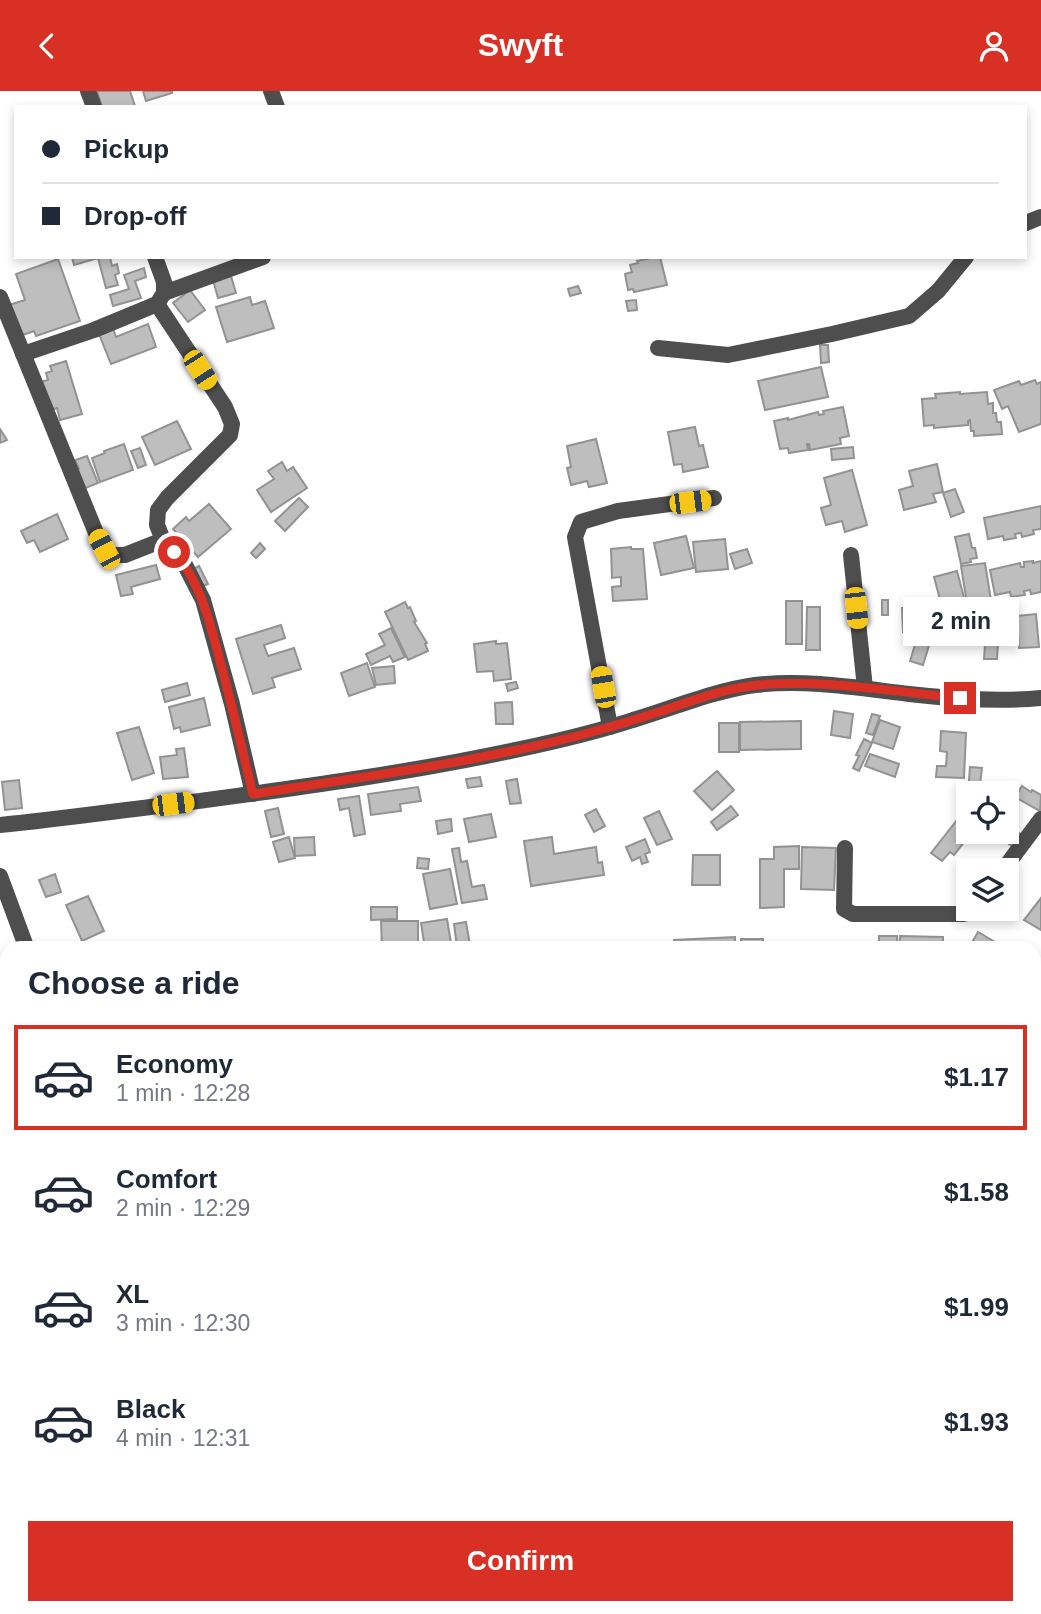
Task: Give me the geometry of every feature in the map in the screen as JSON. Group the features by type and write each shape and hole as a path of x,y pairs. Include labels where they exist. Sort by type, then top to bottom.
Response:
{"street":[{"path":"156,259 164,282 161,299 225,407 232,424 230,435 158,510 157,525 163,540 184,563 203,600 232,704 253,794"},
{"path":"23,354 94,330 258,259"},
{"path":"658,348 728,355 909,316 938,291 964,259"},
{"path":"0,297 104,549 112,555 125,555 163,540"},
{"path":"610,727 575,537 581,522 618,511 714,498"},
{"path":"851,555 865,688"},
{"path":"0,825 61,820 253,794 470,760 580,735 703,697 756,685 817,683 984,700 1041,698"},
{"path":"1012,858 1041,819"},
{"path":"845,848 844,909 853,914 956,914"},
{"path":"0,876 24,941"}],"building":[{"path":"97,91 130,91 135,105 101,105"},
{"path":"143,91 172,91 172,93 146,101"},
{"path":"58,259 80,321 36,336 34,331 20,336 9,305 25,300 16,274"},
{"path":"72,259 95,259 74,265"},
{"path":"98,259 110,259 112,266 117,264 119,273 115,275 118,285 106,288"},
{"path":"660,259 667,285 634,292 633,289 628,290 625,274 632,272 630,265 638,263 637,261"},
{"path":"144,268 146,277 135,281 141,298 113,306 110,295 129,289 124,275"},
{"path":"231,276 236,293 218,298 213,280"},
{"path":"578,286 581,293 570,296 568,289"},
{"path":"190,290 205,310 188,322 173,303"},
{"path":"250,297 252,305 265,301 274,328 227,342 216,307"},
{"path":"636,300 637,310 628,311 626,301"},
{"path":"148,324 156,347 111,364 99,334 113,329 116,337"},
{"path":"820,345 828,345 829,362 821,363"},
{"path":"66,361 82,414 60,420 57,408 49,411 40,382 48,380 46,373 52,371 50,366"},
{"path":"821,367 828,397 765,410 758,381"},
{"path":"1035,380 1037,384 1041,382 1041,424 1019,432 1008,406 1002,409 994,390 1019,381 1021,385"},
{"path":"987,392 988,404 993,403 993,413 996,413 997,422 1001,422 1002,434 974,436 970,420 968,425 934,428 934,425 924,426 922,399 936,398 935,394"},
{"path":"843,407 849,436 840,438 841,444 810,450 807,444 808,450 789,453 788,448 780,449 774,421 818,412 819,415 824,414 823,411"},
{"path":"177,421 191,449 155,465 142,437"},
{"path":"695,427 708,467 683,472 682,464 674,465 668,432"},
{"path":"0,429 7,440 0,443"},
{"path":"596,439 607,483 589,487 587,481 571,485 567,468 571,467 567,446"},
{"path":"124,444 133,470 100,482 92,458"},
{"path":"853,447 854,458 832,460 831,449"},
{"path":"140,448 146,465 138,468 131,451"},
{"path":"87,456 98,483 83,489 75,460"},
{"path":"282,462 287,471 293,467 307,488 271,512 257,490 274,479 268,471"},
{"path":"937,464 943,492 933,494 936,502 904,510 899,490 913,486 909,471"},
{"path":"852,470 867,525 845,532 842,521 826,525 821,508 831,505 824,478"},
{"path":"955,489 964,512 951,517 943,493"},
{"path":"299,498 308,507 285,531 275,521"},
{"path":"209,504 231,529 198,557 173,529 186,517 189,521"},
{"path":"1041,506 1041,529 1033,530 1034,534 1022,537 1021,533 1015,534 1016,538 1004,540 1003,536 988,539 984,518"},
{"path":"57,514 68,539 40,552 34,540 27,543 21,531"},
{"path":"969,534 977,558 961,564 955,537"},
{"path":"686,536 694,568 661,575 654,543"},
{"path":"725,539 728,569 696,572 693,542"},
{"path":"260,543 265,549 256,558 251,553"},
{"path":"611,549 643,549 647,599 613,601 612,587 621,586 621,577 612,578"},
{"path":"747,549 752,563 735,569 730,554"},
{"path":"1041,561 1041,592 1031,594 1030,590 1024,591 1025,595 1011,597 1010,592 995,595 990,570 1020,563 1021,567 1024,567 1024,562"},
{"path":"985,563 994,619 970,622 961,566"},
{"path":"156,565 160,579 131,587 133,594 121,596 116,575"},
{"path":"199,566 208,584 201,587 192,570"},
{"path":"957,571 966,605 943,611 934,577"},
{"path":"882,600 888,600 888,615 882,615"},
{"path":"786,601 802,601 802,644 786,644"},
{"path":"405,602 427,643 425,644 428,651 408,660 385,612"},
{"path":"807,607 820,607 820,650 806,650"},
{"path":"922,607 923,631 903,632 902,608"},
{"path":"967,613 970,625 953,629 950,617"},
{"path":"1036,614 1039,647 1019,648 1017,616"},
{"path":"1004,622 1007,638 989,641 986,626"},
{"path":"281,625 285,638 264,645 268,656 294,648 301,669 272,678 275,687 253,694 236,639"},
{"path":"391,628 405,657 393,662 390,656 371,665 366,654 385,645 379,634"},
{"path":"918,635 931,639 923,665 910,661"},
{"path":"496,641 496,644 507,643 511,679 494,681 493,671 477,672 474,644"},
{"path":"985,644 998,644 997,659 984,659"},
{"path":"367,663 375,687 349,696 341,673"},
{"path":"394,666 395,683 376,685 372,668"},
{"path":"516,682 518,688 508,691 506,684"},
{"path":"187,683 190,695 165,702 162,690"},
{"path":"204,698 210,725 181,732 180,727 174,729 169,707"},
{"path":"512,702 513,724 496,724 495,703"},
{"path":"834,711 853,714 850,738 831,735"},
{"path":"872,714 880,716 873,735 866,733"},
{"path":"880,720 900,727 893,749 872,742"},
{"path":"801,721 801,749 740,750 740,722"},
{"path":"719,723 739,723 739,752 719,752"},
{"path":"139,727 154,773 132,780 117,733"},
{"path":"941,731 966,733 964,778 936,777 937,766 946,766 947,752 940,751"},
{"path":"864,739 872,743 859,771 853,768"},
{"path":"184,748 188,777 163,779 160,757 177,755 176,749"},
{"path":"870,754 899,764 895,777 865,766"},
{"path":"970,767 982,768 980,781 969,781"},
{"path":"717,771 734,790 712,810 694,791"},
{"path":"480,777 482,786 468,788 466,779"},
{"path":"517,779 521,803 510,804 506,781"},
{"path":"19,780 22,808 5,810 2,782"},
{"path":"1022,786 1041,795 1040,811 1019,799"},
{"path":"418,787 421,801 400,804 401,811 371,815 368,794"},
{"path":"359,796 365,834 354,836 349,808 340,810 338,799"},
{"path":"731,806 738,815 717,830 711,822"},
{"path":"278,808 284,834 271,837 265,811"},
{"path":"596,809 605,826 594,832 585,815"},
{"path":"659,811 672,839 657,845 644,818"},
{"path":"491,814 496,837 469,842 464,819"},
{"path":"451,819 452,831 438,834 436,821"},
{"path":"956,821 956,844 963,844 954,855 950,852 942,861 931,853"},
{"path":"289,837 295,858 279,862 273,842"},
{"path":"314,837 315,855 295,856 294,838"},
{"path":"552,837 554,854 596,847 598,863 602,862 604,875 531,886 524,841"},
{"path":"645,839 650,852 645,854 648,862 642,864 640,857 632,861 626,847"},
{"path":"799,846 799,869 784,869 784,907 760,908 760,859 774,859 774,847"},
{"path":"802,847 836,848 834,890 801,889"},
{"path":"459,848 461,862 467,861 472,887 484,885 487,899 462,903 452,849"},
{"path":"693,855 720,855 720,885 692,885"},
{"path":"418,858 429,859 428,869 417,868"},
{"path":"450,869 457,904 430,909 423,874"},
{"path":"55,874 61,892 46,897 39,880"},
{"path":"88,896 104,931 82,941 66,905"},
{"path":"1041,898 1041,930 1024,920"},
{"path":"371,907 397,907 397,919 371,920"},
{"path":"447,919 451,941 424,941 421,923"},
{"path":"381,921 418,921 418,941 382,941"},
{"path":"466,922 469,941 456,941 454,924"},
{"path":"978,932 993,941 973,941"},
{"path":"879,936 897,936 897,941 879,941"},
{"path":"900,936 943,937 943,941 900,941"},
{"path":"735,937 735,941 674,940"},
{"path":"741,939 763,939 763,941"}],"route":[{"path":"174,552 184,563 203,600 232,704 253,794 470,760 521,749 632,721 703,697 756,685 817,683 960,698"}]}
